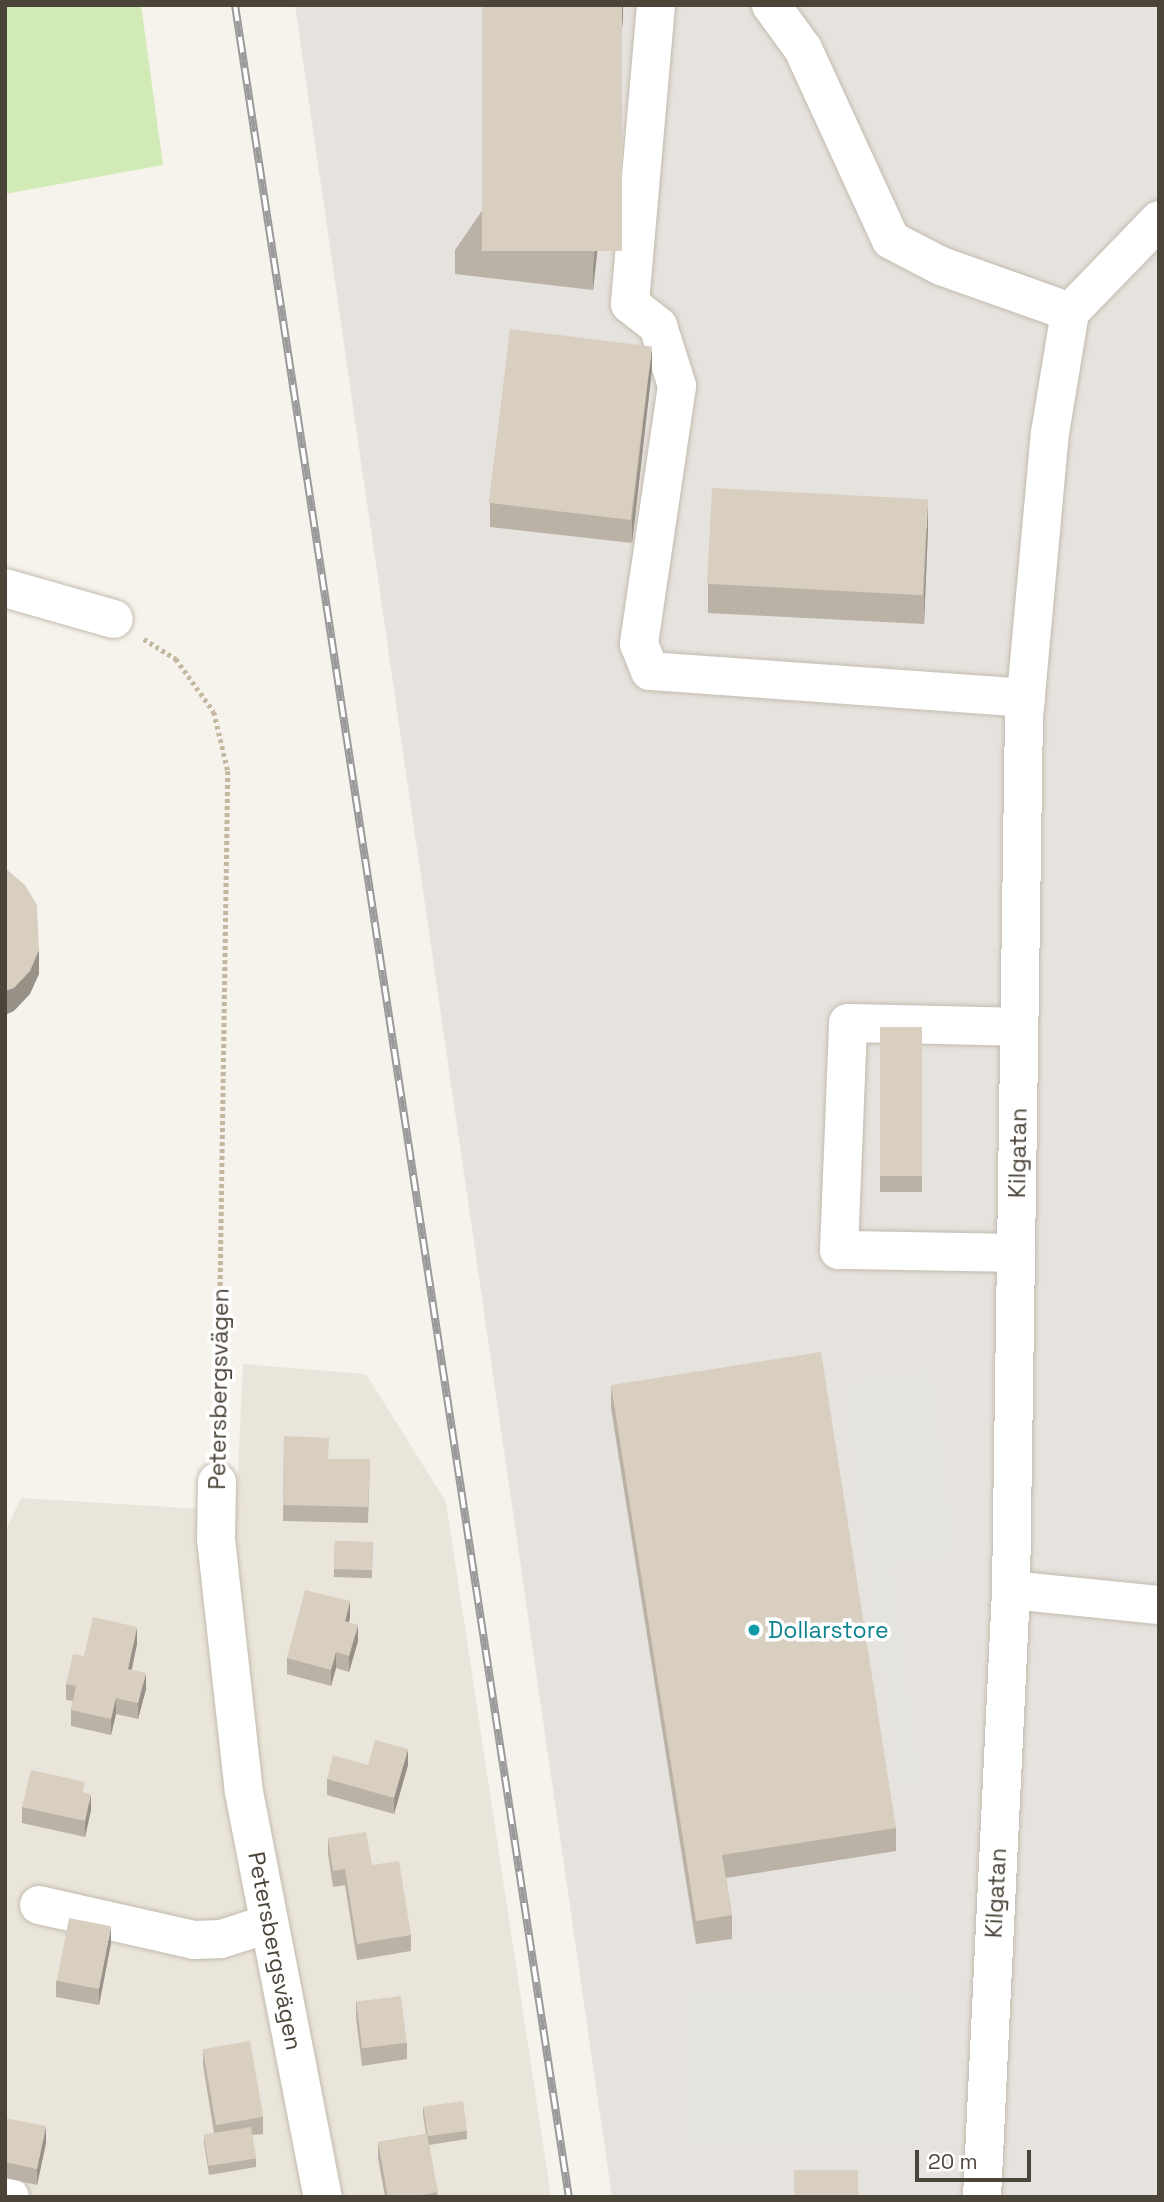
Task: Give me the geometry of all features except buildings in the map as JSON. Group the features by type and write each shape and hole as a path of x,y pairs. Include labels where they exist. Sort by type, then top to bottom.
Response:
{"street":[{"path":"656,5 630,304 659,326 677,386 639,644 650,671 1025,707"},
{"path":"771,5 803,49 891,240 941,266 1070,312 1159,220"},
{"name":"Kilgatan","path":"982,2197 1011,1590 1025,707 1050,433 1070,312"},
{"path":"5,588 114,620"},
{"path":"1016,1253 839,1250 848,1023 1019,1027"},
{"name":"Petersbergsvägen","path":"217,1482 216,1539 244,1792 314,2195"},
{"path":"1011,1590 1159,1605"},
{"path":"39,1905 194,1940 221,1939 268,1924"}],"path":[{"name":"Petersbergsvägen","path":"114,620 176,659 214,712 228,771 217,1482"}],"shaded area":[{"path":"295,5 1159,5 1159,2197 612,2197"},
{"path":"243,1364 366,1374 446,1502 551,2197 5,2197 5,1532 21,1498 236,1511"},
{"path":"933,1367 959,1557 894,1566 924,1787 897,1791 840,1380"},
{"path":"683,1988 922,1988 922,2147 683,2147"}],"green space":[{"path":"5,5 141,5 163,165 5,194"}],"railway":[{"path":"235,5 569,2197"}],"place":[{"name":"Dollarstore","path":"754,1630"}]}
